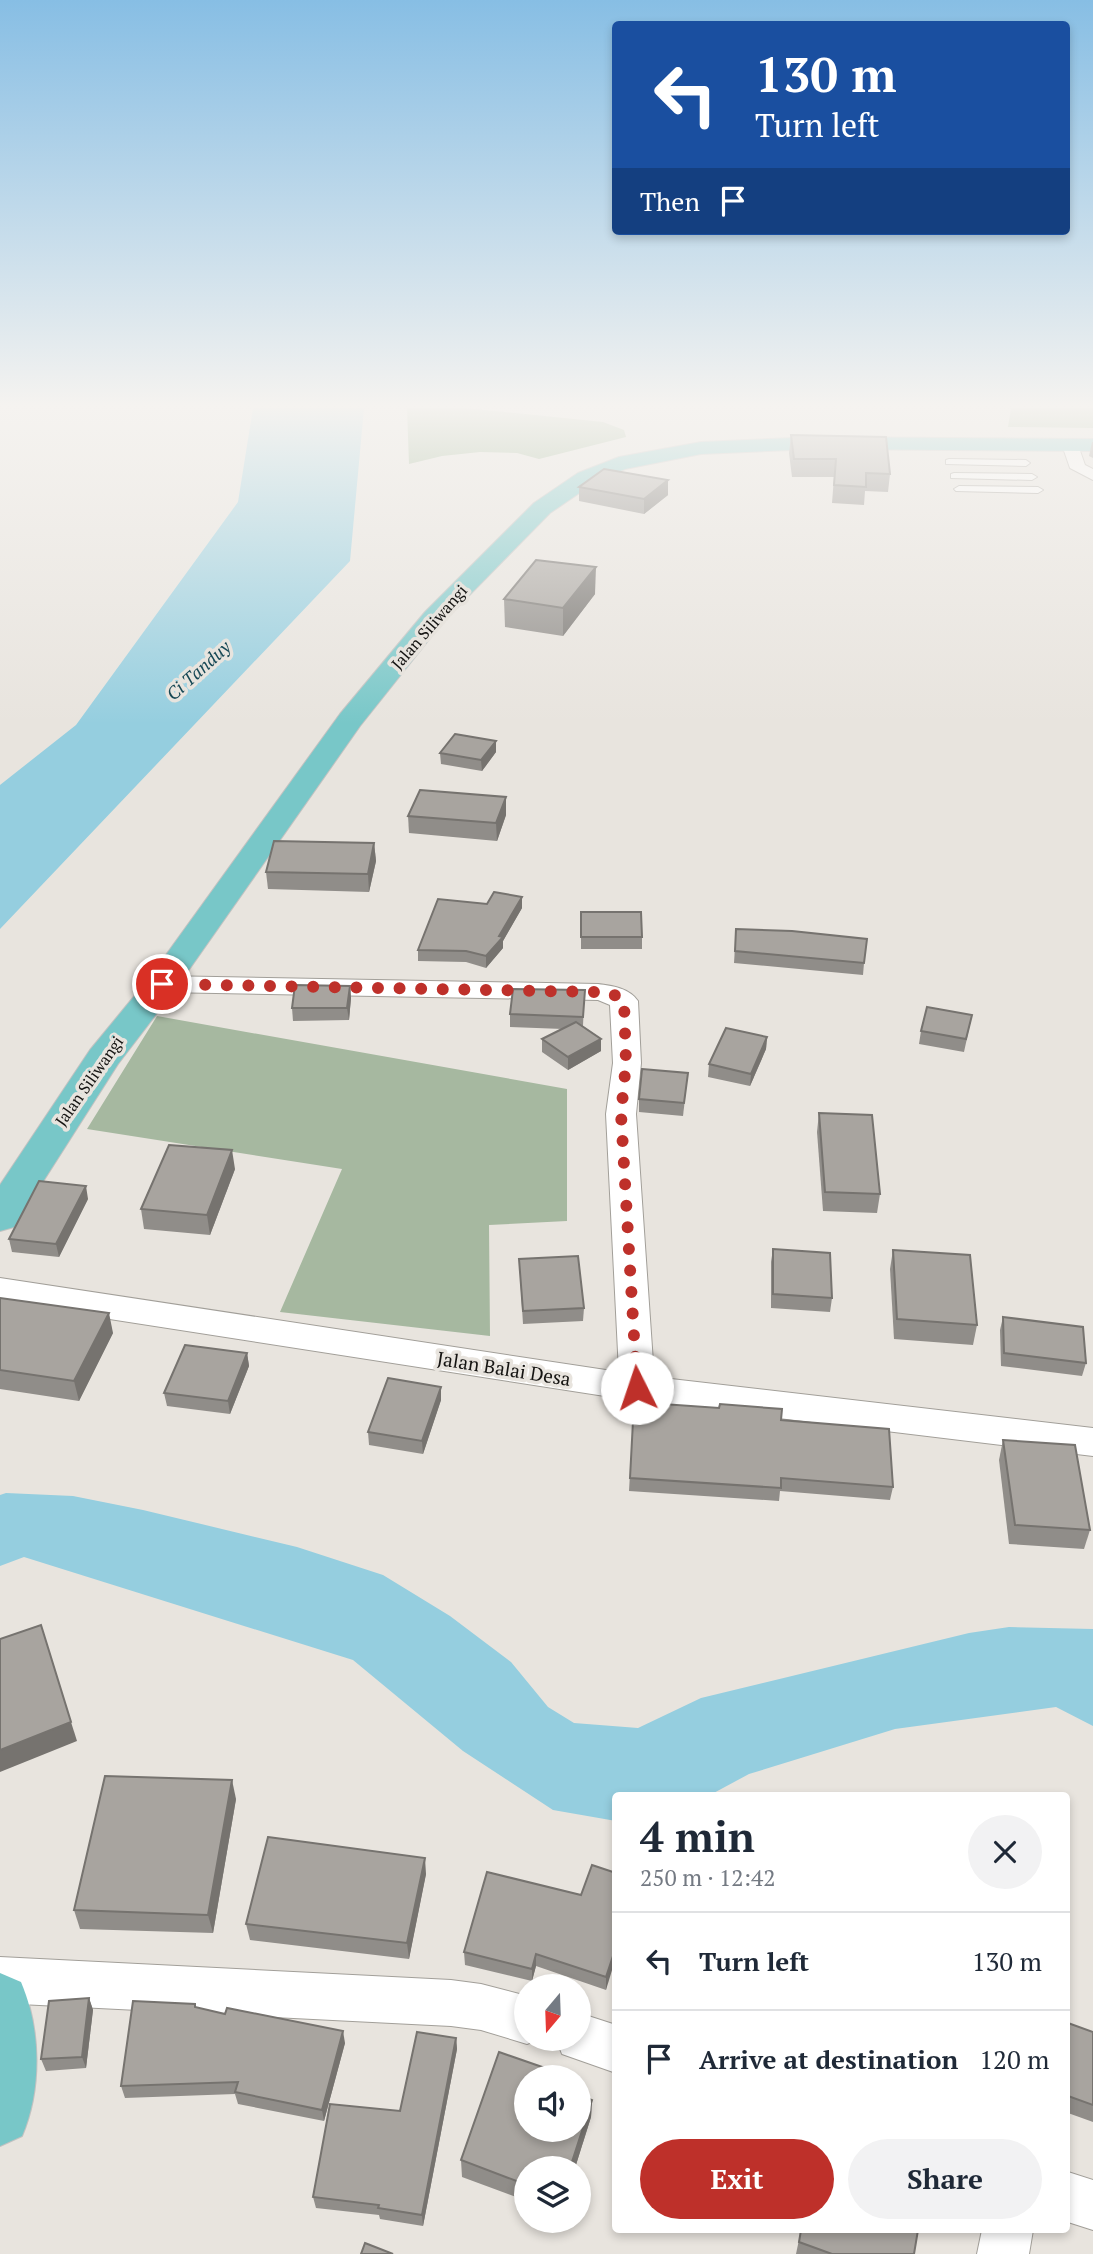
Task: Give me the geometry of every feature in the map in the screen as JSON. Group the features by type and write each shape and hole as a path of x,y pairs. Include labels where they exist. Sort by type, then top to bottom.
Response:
{"highway":[{"name":"Jalan Siliwangi","path":"0,1217 103,1058 162,984 349,720 434,617 537,513"},
{"path":"0,2003 6,2056 0,2114"}],"street":[{"path":"162,984 598,992 611,993 624,1001 626,1063 621,1114 637,1388"},
{"name":"Jalan Balai Desa","path":"0,1290 637,1388 1093,1442"},
{"path":"0,1980 451,2003 481,2007 514,2016"},
{"path":"592,2041 612,2048"},
{"path":"1070,2198 1093,2205"},
{"path":"1003,2254 1007,2233"}],"green space":[{"path":"157,1016 567,1089 567,1221 489,1225 490,1336 280,1312 342,1169 87,1129"}],"water":[{"name":"Ci Tanduy","path":"230,513 354,513 350,561 0,929 0,785 76,725"},
{"path":"0,1495 73,1496 143,1510 297,1547 383,1575 450,1616 511,1662 548,1707 574,1723 638,1728 701,1698 969,1633 1009,1627 1093,1629 1093,1726 1056,1707 895,1729 749,1774 716,1792 612,1792 612,1820 553,1810 463,1751 353,1660 24,1557 0,1566"}],"building":[{"path":"536,560 596,567 563,608 504,599"},
{"path":"455,734 496,741 481,760 440,753"},
{"path":"420,790 506,797 496,823 408,816"},
{"path":"274,841 374,843 368,874 266,872"},
{"path":"494,892 522,897 499,936 503,937 486,956 466,951 418,950 438,899 487,904"},
{"path":"581,912 641,912 642,937 581,937"},
{"path":"736,929 792,931 867,939 864,963 735,951"},
{"path":"295,985 350,986 347,1008 292,1008"},
{"path":"513,989 585,990 583,1017 510,1014"},
{"path":"927,1007 972,1015 966,1039 921,1031"},
{"path":"576,1022 601,1039 568,1057 542,1039"},
{"path":"726,1028 767,1037 751,1074 709,1064"},
{"path":"642,1069 688,1073 684,1103 639,1099"},
{"path":"819,1113 872,1115 880,1194 825,1192"},
{"path":"169,1145 232,1150 207,1215 141,1209"},
{"path":"39,1181 86,1186 56,1244 9,1239"},
{"path":"773,1249 830,1253 832,1298 773,1294"},
{"path":"893,1250 970,1255 977,1325 897,1319"},
{"path":"578,1256 584,1308 523,1311 519,1259"},
{"path":"0,1298 109,1313 74,1381 0,1370"},
{"path":"1003,1317 1083,1327 1086,1363 1004,1353"},
{"path":"185,1345 247,1353 228,1401 164,1393"},
{"path":"388,1378 441,1387 422,1441 368,1432"},
{"path":"634,1402 782,1409 781,1420 889,1429 893,1487 781,1478 781,1488 630,1478"},
{"path":"1003,1440 1075,1445 1090,1530 1015,1525"},
{"path":"41,1625 71,1722 0,1750 0,1639"},
{"path":"105,1776 232,1780 208,1915 74,1910"},
{"path":"268,1837 425,1858 407,1943 246,1924"},
{"path":"592,1865 612,1872 612,1959 606,1977 536,1954 532,1969 464,1952 487,1872 581,1895"},
{"path":"89,1998 82,2057 41,2059 49,2001"},
{"path":"133,2001 195,2004 195,2007 225,2014 227,2008 343,2031 322,2110 235,2092 238,2082 121,2086"},
{"path":"1070,2024 1093,2032 1093,2105 1070,2097"},
{"path":"417,2032 456,2038 422,2215 378,2208 379,2205 313,2197 330,2104 400,2111"},
{"path":"499,2052 536,2065 514,2065 514,2142 578,2142 574,2156 514,2156 514,2180 461,2160"},
{"path":"800,2233 918,2233 914,2254 832,2254 799,2242"},
{"path":"365,2243 393,2254 361,2254"}],"route":[{"path":"162,984 598,992 611,993 624,1001 626,1063 621,1114 637,1388"}]}
